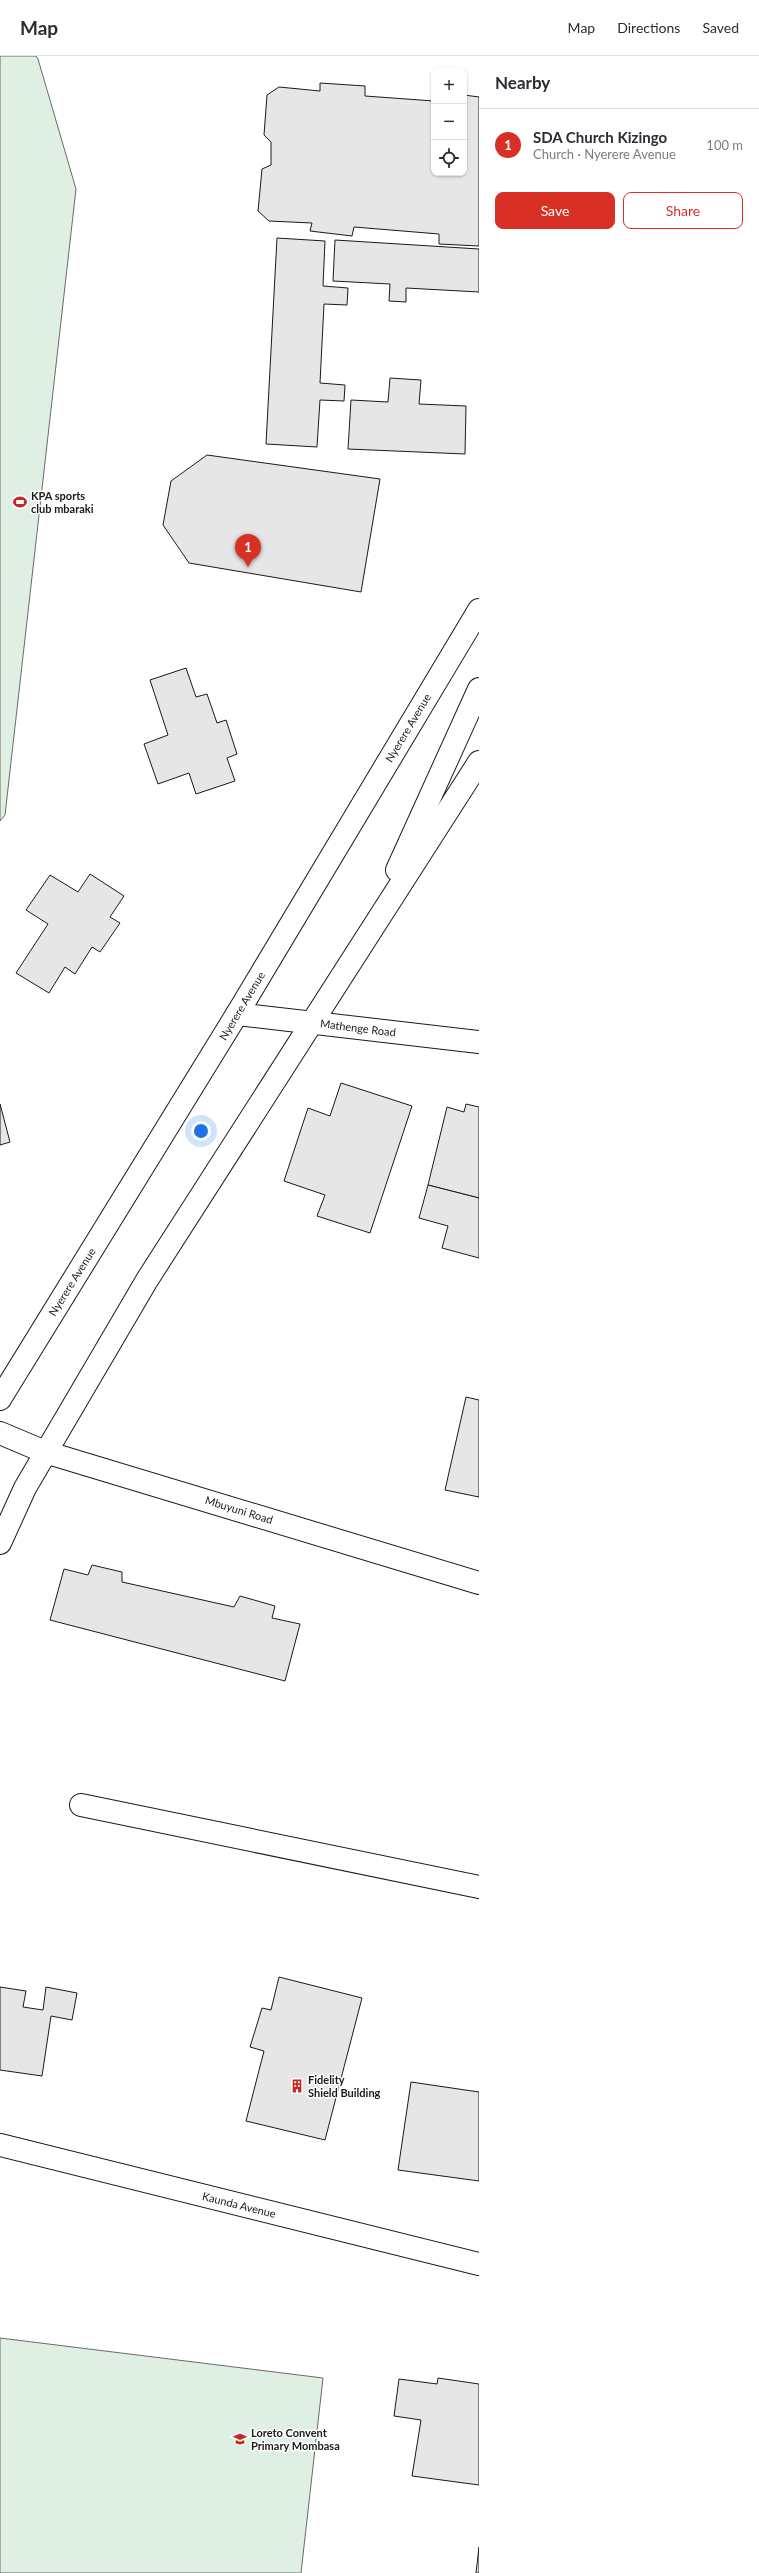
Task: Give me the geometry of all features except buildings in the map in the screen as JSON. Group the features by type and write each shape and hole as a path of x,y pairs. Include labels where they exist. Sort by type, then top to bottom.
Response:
{"main road":[{"name":"Nyerere Avenue","path":"0,1399 237,1014 479,610"},
{"path":"365,940 479,689"},
{"path":"0,1543 25,1488 45,1452 147,1280 479,762"},
{"name":"Mathenge Road","path":"237,1014 479,1042"},
{"name":"Mbuyuni Road","path":"0,1434 45,1452 479,1583"},
{"path":"81,1805 479,1887"},
{"name":"Kaunda Avenue","path":"0,2145 479,2264"}],"green space":[{"name":"KPA sports club mbaraki","path":"0,56 36,56 38,59 76,189 5,815 0,821"},
{"path":"0,2338 323,2378 301,2573 0,2573"}],"place":[{"name":"KPA sports club mbaraki","path":"20,502"},
{"name":"SDA Church Kizingo","path":"248,567"},
{"name":"Fidelity Shield Building","path":"297,2086"},
{"name":"Loreto Convent Primary Mombasa","path":"240,2439"}]}
